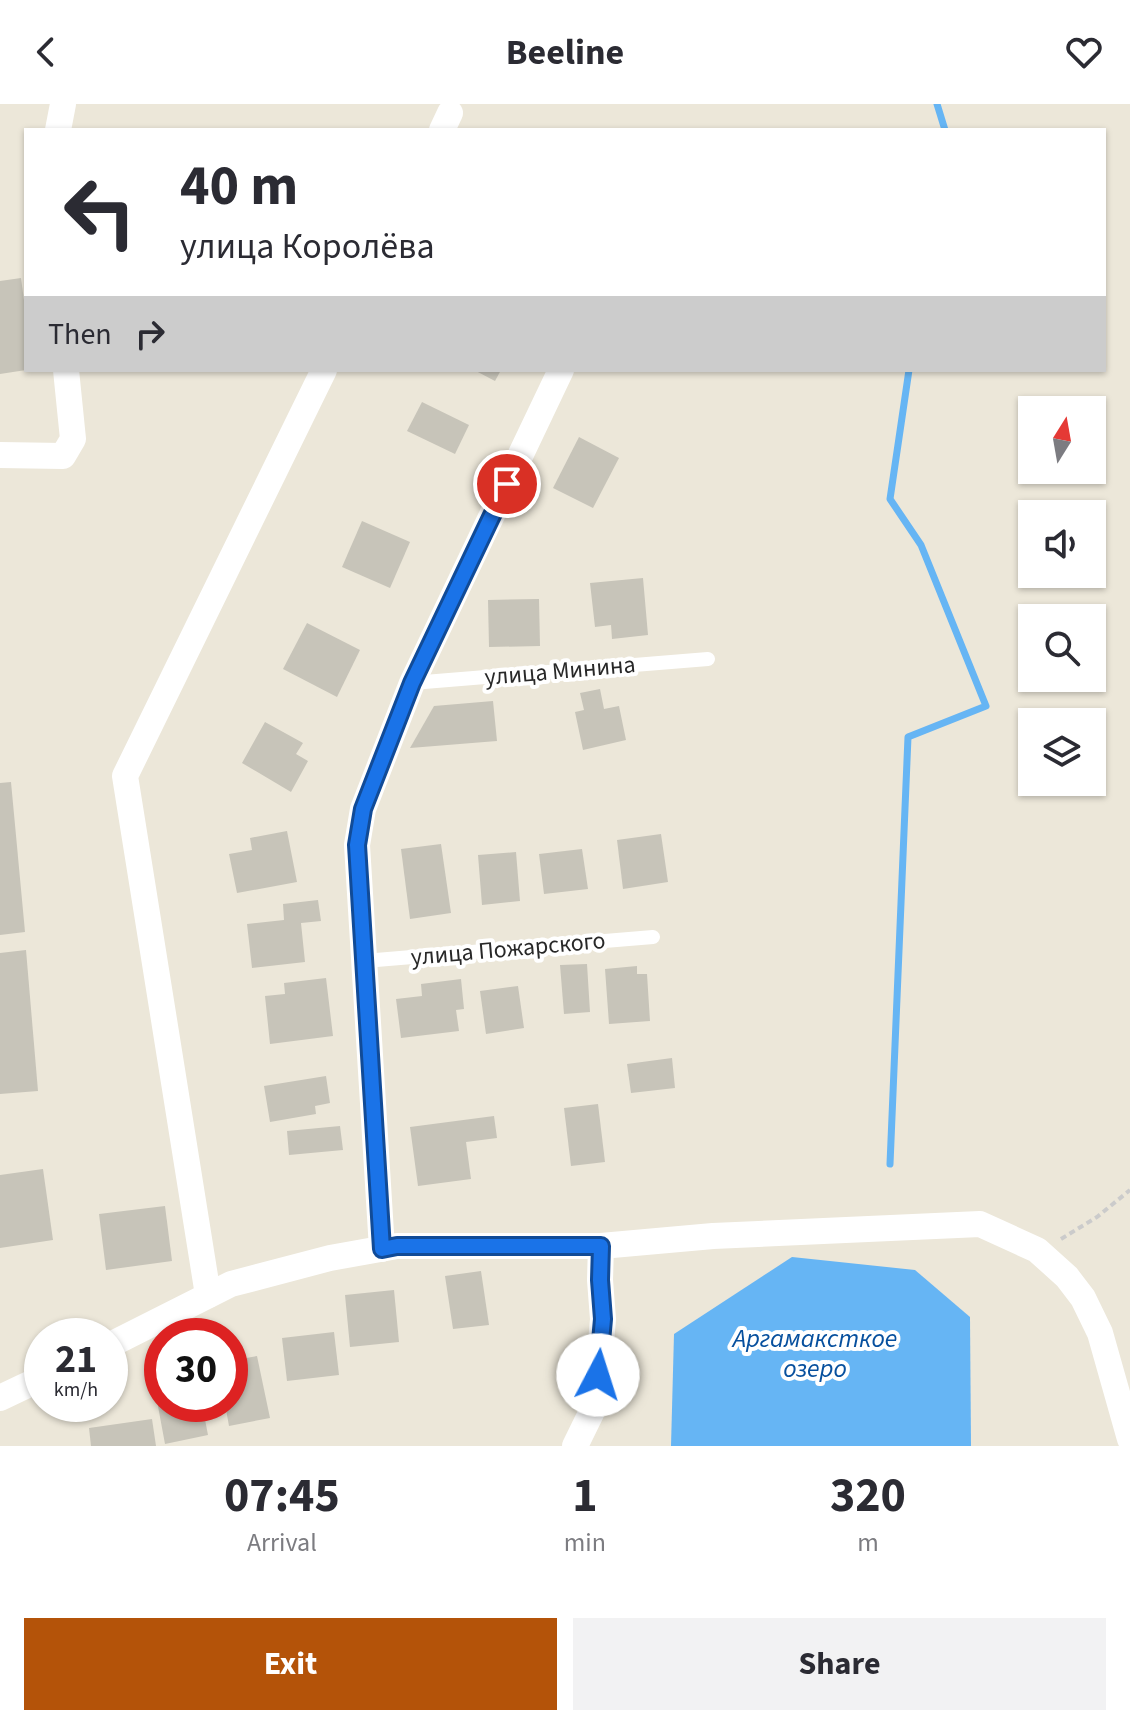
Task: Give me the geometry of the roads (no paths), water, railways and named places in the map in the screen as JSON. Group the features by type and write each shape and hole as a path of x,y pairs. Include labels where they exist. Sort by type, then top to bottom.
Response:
{"street":[{"path":"58,128 63,104"},
{"path":"0,455 63,456 73,439 66,372"},
{"path":"208,1295 125,776 323,372"},
{"path":"382,1249 357,845 363,809 412,683 560,372"},
{"path":"128,1336 231,1284 330,1258 397,1246 601,1246 713,1236 980,1224 1037,1250 1067,1277 1083,1298 1100,1333 1130,1439"},
{"path":"575,1446 596,1403 603,1319 601,1246"},
{"path":"0,1398 24,1387"}],"lane":[{"name":"улица Минина","path":"412,683 708,659"},
{"name":"улица Пожарского","path":"364,961 653,937"}],"water":[{"name":"Аргамаксткое озеро","path":"792,1257 915,1270 970,1317 971,1446 671,1446 674,1334"}],"waterway":[{"path":"937,104 944,128"},
{"path":"890,1164 908,737 986,706 921,545 890,499 909,372"}]}
